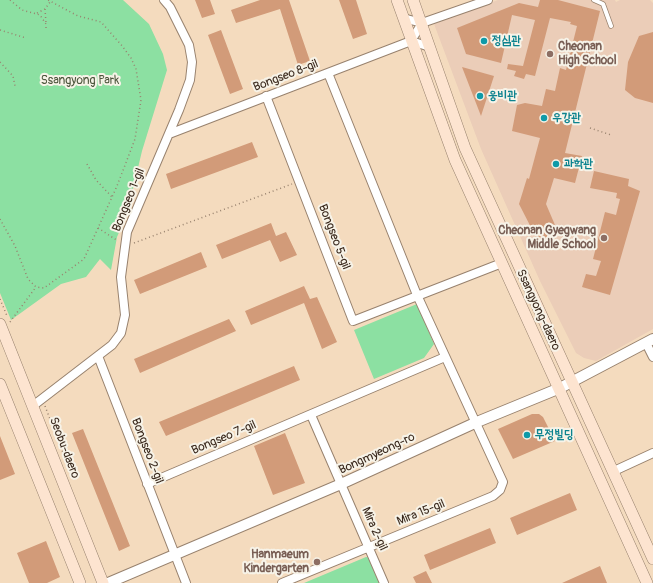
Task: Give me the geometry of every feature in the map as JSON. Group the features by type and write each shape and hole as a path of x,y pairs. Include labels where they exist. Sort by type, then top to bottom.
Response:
{"main road":[{"name":"Ssangyong-daero","path":"397,0 455,160 560,388 647,583"},
{"name":"Ssangyong-daero","path":"413,0 466,148 653,559"},
{"name":"Seobu-daero","path":"5,323 34,405 103,583"},
{"path":"0,384 80,583"}],"street":[{"name":"Bongseo 1-gil","path":"34,405 112,345 121,333 125,315 121,277 127,232 169,134 190,80 192,62 189,45 170,8 164,0"},
{"path":"403,18 422,23 488,0"},
{"path":"422,23 411,41 430,47"},
{"name":"Bongseo 8-gil","path":"169,134 411,41"},
{"path":"328,73 417,295 477,422"},
{"name":"Bongseo 5-gil","path":"266,96 354,321 417,295 502,263"},
{"path":"649,341 653,357"},
{"name":"Bongmyeong-ro","path":"108,583 341,484 477,422 560,388 649,341"},
{"name":"Bongseo 2-gil","path":"98,356 186,583"},
{"name":"Bongseo 7-gil","path":"147,484 445,357"},
{"path":"311,414 341,484"},
{"name":"Mira 15-gil","path":"282,583 493,496 500,490 503,482 477,422"},
{"path":"614,471 653,453"},
{"name":"Mira 2-gil","path":"341,484 384,583"}],"lane":[{"path":"594,0 602,4 611,26"}],"path":[{"path":"10,0 22,10 37,13 45,9 50,2"},
{"path":"0,219 15,246 28,279 36,287 44,288 81,262 112,197 129,156 138,128 141,100 136,69 123,46 106,26 96,20 78,16 48,0"},
{"path":"45,9 46,29"},
{"path":"37,13 46,24"},
{"path":"0,30 26,38"},
{"path":"0,62 14,76 15,86"},
{"path":"590,128 611,135"},
{"path":"87,164 96,180 112,197"},
{"path":"141,240 299,181"},
{"path":"97,228 125,246"},
{"path":"5,323 36,287"}],"shaded area":[{"path":"498,0 615,0 616,2 620,0 650,0 653,3 653,329 596,361 584,358 576,353 540,281 481,149 434,24"}],"green space":[{"name":"Ssangyong Park","path":"0,0 123,0 149,24 163,54 167,70 142,151 127,214 117,237 111,270 100,259 86,277 61,284 11,320 0,293"},
{"path":"417,304 434,344 424,358 374,379 354,330"},
{"path":"366,557 372,558 382,583 304,583"}],"building":[{"path":"195,0 210,0 215,14 202,18"},
{"path":"260,0 289,0 310,61 298,65 280,9 236,23 231,10"},
{"path":"339,0 356,0 367,34 353,39"},
{"path":"540,0 558,0 600,11 565,153 582,156 575,183 554,178 546,204 558,232 538,241 519,204 527,178 529,179 540,138 512,131 517,105 525,103 542,106 546,89 555,91 560,68 566,70 577,26 570,24 571,22 550,18 535,76 526,74 524,79 514,76 516,71 507,69 508,64 523,66 535,20 512,15 501,63 466,54 457,28 519,3 538,7"},
{"path":"221,30 243,89 230,94 208,35"},
{"path":"653,32 653,103 635,98 625,90 628,62 639,36"},
{"name":"웅비관","path":"462,67 494,76 481,116"},
{"path":"252,142 258,157 171,189 166,174"},
{"path":"594,171 629,179 628,186 640,191 610,295 582,287 586,274 596,276 601,261 593,259 605,212 616,215 620,199 616,198 617,193 590,188"},
{"path":"271,223 276,236 286,232 297,255 280,262 270,240 222,259 216,245"},
{"path":"201,252 207,267 140,294 134,280"},
{"path":"304,286 310,299 317,297 337,342 322,349 304,303 251,325 245,311"},
{"path":"229,319 236,331 140,373 134,359"},
{"path":"294,366 300,380 166,436 159,422"},
{"name":"무정빌딩","path":"532,414 539,414 543,417 555,441 513,459 498,429"},
{"path":"83,429 130,546 119,551 72,433"},
{"path":"285,433 305,483 273,495 254,446"},
{"path":"0,436 15,474 0,480"},
{"path":"570,493 577,510 517,535 510,518"},
{"path":"490,528 496,543 430,570 424,555"},
{"path":"46,541 60,577 47,583 29,583 17,553"},
{"path":"600,566 607,583 562,583"},
{"path":"426,571 432,583 416,583 413,577"}],"place":[{"name":"정심관","path":"484,41"},
{"name":"Cheonan High School","path":"550,54"},
{"name":"웅비관","path":"480,96"},
{"name":"우강관","path":"544,118"},
{"name":"과학관","path":"556,164"},
{"name":"Cheonan Gyegwang Middle School","path":"604,238"},
{"name":"무정빌딩","path":"527,435"},
{"name":"Hanmaeum Kindergarten","path":"317,562"}]}
